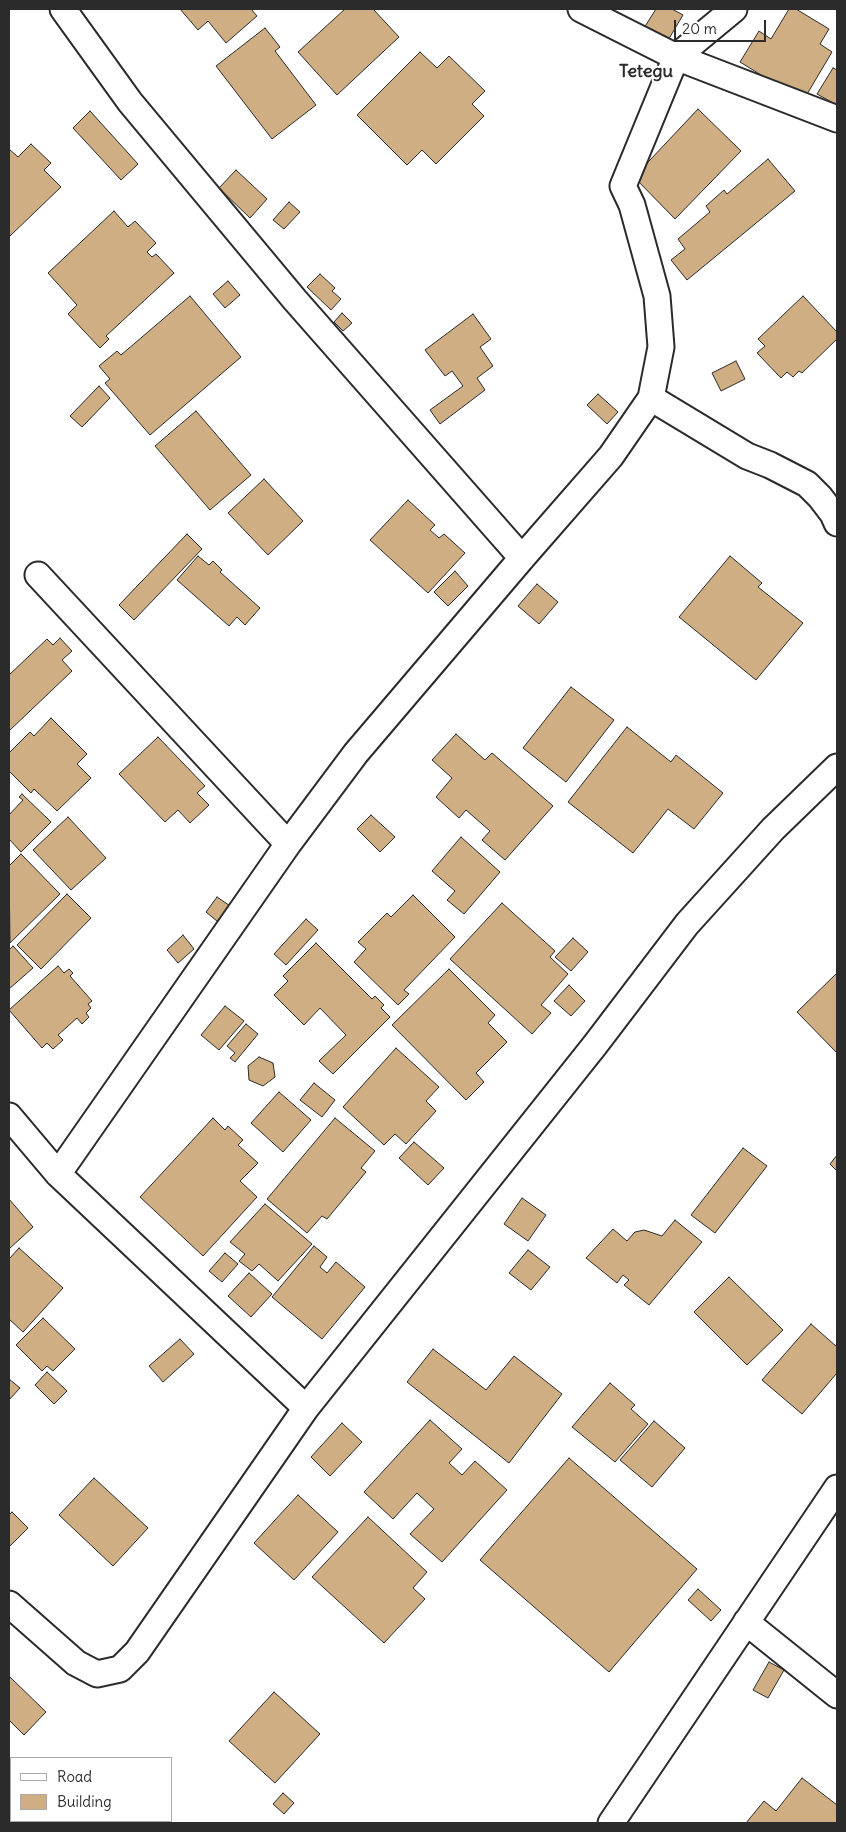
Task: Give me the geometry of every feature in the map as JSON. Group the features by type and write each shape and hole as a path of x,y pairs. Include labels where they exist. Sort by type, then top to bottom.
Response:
{"street":[{"path":"63,9 130,102 295,300 522,558"},
{"path":"581,9 676,57 837,119"},
{"path":"58,1174 288,844 356,753 611,456 652,398 661,347 657,296 632,205 623,186 676,57 734,9"},
{"path":"652,398 747,456 770,465 807,484 820,497 833,514 837,523"},
{"path":"38,575 288,844"},
{"path":"9,1604 76,1663 97,1674 120,1669 137,1652 306,1408 595,1045 687,924 772,829 837,767"},
{"path":"9,1116 58,1174 306,1408"},
{"path":"611,1823 837,1488"},
{"path":"746,1622 837,1695"}],"building":[{"path":"180,9 251,9 257,16 226,43 208,21 198,30"},
{"path":"345,9 373,9 399,37 337,95 298,52"},
{"path":"656,9 672,9 683,15 667,42 644,28"},
{"path":"789,9 796,9 829,29 820,44 832,52 803,101 740,62 759,31 771,39"},
{"path":"265,28 280,47 275,51 316,105 272,139 216,66"},
{"path":"420,52 437,68 449,56 485,91 472,104 484,116 436,164 422,150 407,165 357,115"},
{"path":"833,68 837,70 837,105 817,94"},
{"path":"698,109 741,151 675,219 634,177"},
{"path":"90,111 138,164 121,180 73,128"},
{"path":"31,144 51,163 44,170 61,187 10,236 9,149 18,157"},
{"path":"768,159 795,191 687,280 671,260 685,249 678,239 710,212 706,206 724,190 727,194"},
{"path":"236,170 267,199 250,218 219,188"},
{"path":"289,202 300,212 284,229 273,220"},
{"path":"114,211 128,227 135,221 156,243 147,252 152,257 156,254 174,273 106,336 109,339 100,348 68,314 77,305 48,273"},
{"path":"320,274 335,288 332,291 341,299 331,310 307,287"},
{"path":"228,281 240,295 225,308 213,294"},
{"path":"190,296 241,357 150,435 105,383 110,379 99,366 117,351 121,355"},
{"path":"803,296 837,332 837,339 802,373 799,371 793,377 787,372 781,378 757,353 765,346 758,339"},
{"path":"342,313 352,323 343,331 334,322"},
{"path":"473,314 491,339 480,347 493,366 477,378 485,390 440,424 430,410 463,386 452,371 445,376 425,350"},
{"path":"736,361 745,379 721,391 712,373"},
{"path":"99,386 110,398 82,427 70,416"},
{"path":"598,394 618,412 607,424 587,405"},
{"path":"196,411 251,475 210,510 155,446"},
{"path":"264,479 303,521 268,555 228,513"},
{"path":"408,500 435,525 430,530 439,538 444,534 465,553 428,593 370,540"},
{"path":"187,534 202,549 134,620 119,605"},
{"path":"198,556 209,565 213,561 222,570 220,572 260,608 245,625 237,617 229,626 177,580"},
{"path":"730,556 762,583 758,587 803,623 756,680 679,617"},
{"path":"455,571 468,586 448,606 434,592"},
{"path":"537,584 558,602 539,624 518,606"},
{"path":"60,638 72,651 62,660 72,671 9,731 9,675 47,639 53,645"},
{"path":"571,687 614,720 566,782 523,748"},
{"path":"51,718 87,754 77,764 91,778 57,811 34,789 31,793 9,771 9,753 30,732 34,736"},
{"path":"627,727 671,762 676,755 723,793 694,829 668,809 633,853 568,802"},
{"path":"456,734 485,760 492,753 553,806 505,860 482,840 490,831 466,810 459,818 436,797 452,778 432,760"},
{"path":"158,737 205,786 197,793 209,805 190,823 178,810 165,822 119,774"},
{"path":"22,794 51,822 21,852 9,839 9,815 23,800 19,797"},
{"path":"371,815 395,837 380,852 357,829"},
{"path":"68,817 106,858 71,890 33,850"},
{"path":"461,837 500,872 464,914 447,900 455,891 432,871"},
{"path":"21,854 60,894 10,943 9,866"},
{"path":"67,894 91,918 41,969 17,945"},
{"path":"413,895 455,937 404,990 409,994 398,1005 354,962 366,949 358,942 387,913 391,917"},
{"path":"217,897 236,910 223,926 206,912"},
{"path":"502,903 555,951 550,957 568,974 541,1005 551,1013 532,1034 450,959"},
{"path":"306,919 318,930 286,965 274,954"},
{"path":"183,935 194,949 178,963 167,950"},
{"path":"573,938 588,952 571,971 555,957"},
{"path":"316,943 372,999 375,996 384,1005 381,1008 390,1017 333,1074 319,1061 346,1035 320,1008 304,1025 274,995 288,981 283,976"},
{"path":"13,946 33,968 9,989 9,950"},
{"path":"58,966 64,973 69,969 73,973 70,976 92,1001 88,1004 91,1008 86,1013 89,1017 82,1024 77,1018 58,1035 63,1040 53,1049 47,1043 42,1048 9,1010"},
{"path":"449,969 495,1015 488,1023 507,1042 476,1073 484,1082 466,1100 392,1025"},
{"path":"837,973 837,1053 797,1012"},
{"path":"569,985 585,1001 571,1016 554,1001"},
{"path":"225,1006 244,1021 219,1050 201,1035"},
{"path":"246,1024 258,1034 235,1062 230,1058 235,1053 227,1046"},
{"path":"396,1048 439,1087 426,1101 436,1111 406,1144 395,1134 384,1145 343,1107"},
{"path":"259,1057 273,1063 275,1077 263,1086 249,1080 248,1066"},
{"path":"314,1083 335,1100 322,1117 300,1100"},
{"path":"279,1092 311,1120 283,1152 251,1123"},
{"path":"213,1118 225,1130 228,1126 243,1140 238,1145 258,1163 240,1181 257,1197 203,1256 140,1197"},
{"path":"335,1118 375,1151 361,1168 366,1172 327,1219 322,1216 307,1233 267,1199"},
{"path":"414,1142 444,1168 428,1185 399,1158"},
{"path":"743,1148 767,1166 715,1233 691,1215"},
{"path":"837,1155 837,1171 830,1164"},
{"path":"522,1198 546,1215 528,1241 504,1224"},
{"path":"9,1199 33,1227 9,1249"},
{"path":"265,1204 312,1244 278,1281 259,1264 252,1271 239,1261 245,1254 230,1242"},
{"path":"675,1220 702,1242 649,1305 624,1285 629,1280 623,1275 617,1283 586,1258 613,1229 627,1241 635,1232 644,1230 662,1236"},
{"path":"314,1246 327,1257 320,1267 327,1273 336,1262 365,1287 322,1339 272,1297"},
{"path":"19,1248 63,1288 23,1332 9,1319 9,1259"},
{"path":"528,1250 550,1267 531,1290 509,1273"},
{"path":"225,1253 238,1264 222,1282 209,1271"},
{"path":"249,1273 272,1294 251,1317 228,1296"},
{"path":"729,1277 783,1330 747,1365 694,1312"},
{"path":"43,1318 75,1349 53,1371 47,1366 42,1371 16,1345"},
{"path":"811,1324 837,1347 837,1373 802,1414 762,1380"},
{"path":"180,1339 194,1354 163,1382 149,1366"},
{"path":"433,1349 486,1390 514,1356 562,1394 509,1463 407,1382"},
{"path":"47,1372 67,1391 54,1404 35,1385"},
{"path":"9,1379 20,1388 9,1400"},
{"path":"610,1383 635,1405 631,1409 648,1424 615,1462 572,1427"},
{"path":"430,1420 462,1449 449,1463 462,1475 475,1461 507,1490 442,1562 410,1534 434,1509 417,1493 393,1519 364,1492"},
{"path":"654,1421 685,1448 652,1487 620,1460"},
{"path":"342,1423 362,1442 330,1476 311,1457"},
{"path":"569,1458 697,1569 609,1672 480,1560"},
{"path":"94,1478 148,1528 113,1566 59,1515"},
{"path":"298,1495 338,1532 294,1580 254,1543"},
{"path":"12,1512 28,1528 9,1547 9,1515"},
{"path":"368,1517 427,1572 413,1588 425,1599 384,1643 312,1577"},
{"path":"698,1589 721,1610 711,1621 688,1600"},
{"path":"769,1662 784,1670 768,1698 753,1690"},
{"path":"9,1676 46,1712 24,1735 9,1720"},
{"path":"274,1692 320,1734 275,1783 229,1741"},
{"path":"802,1778 837,1805 837,1823 746,1823 764,1801 776,1811"},
{"path":"283,1793 294,1803 284,1814 273,1804"},
{"path":"65,1822 66,1823 9,1823"}],"district":[{"name":"Tetegu","path":"646,72"}]}
